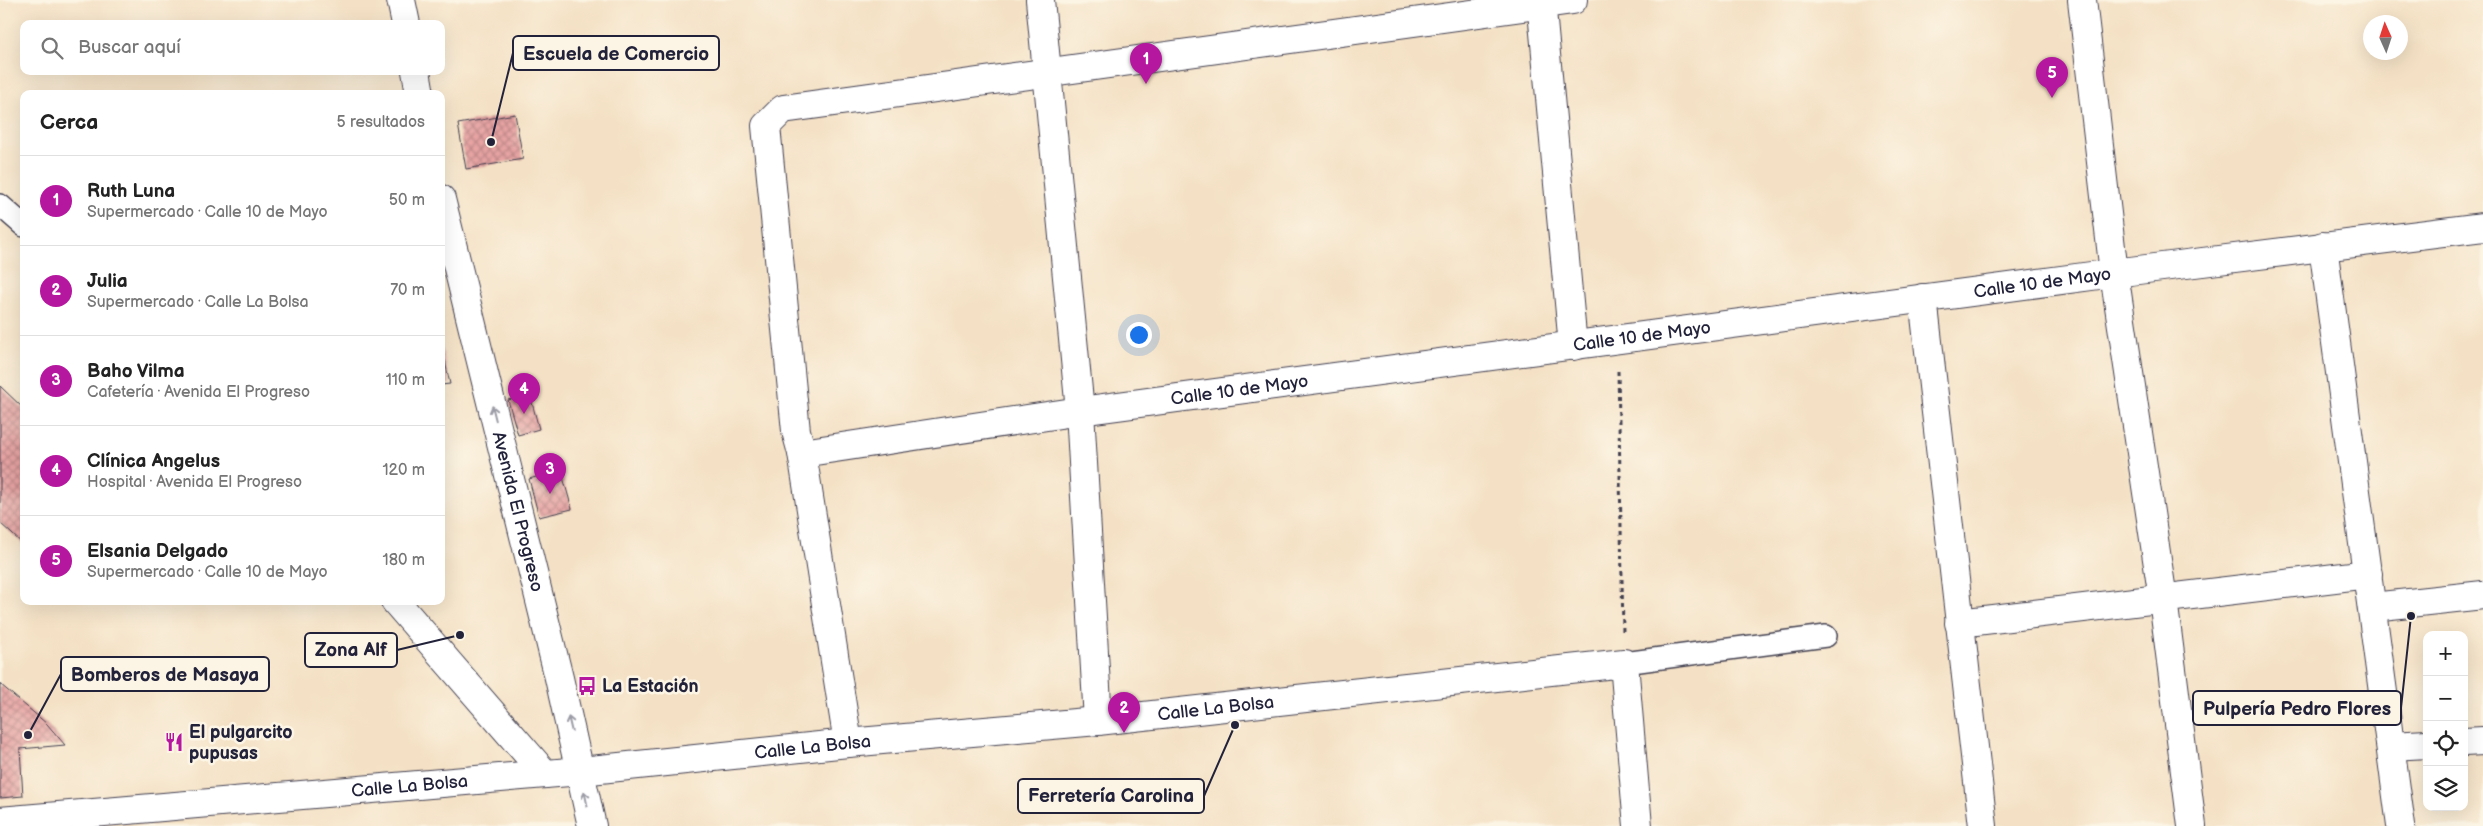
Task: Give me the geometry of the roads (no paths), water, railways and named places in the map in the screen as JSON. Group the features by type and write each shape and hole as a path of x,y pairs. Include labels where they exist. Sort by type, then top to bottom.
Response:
{"street":[{"path":"401,0 405,20"},
{"path":"1040,0 1080,411 1098,721"},
{"path":"848,743 802,453 796,431 766,126 783,109 1047,74 1541,2 1573,0"},
{"path":"2082,0 2114,273 2163,599 2192,826"},
{"path":"1541,2 1573,346"},
{"path":"417,75 419,90"},
{"name":"Avenida El Progreso","path":"445,215 581,771 592,826"},
{"name":"Calle 10 de Mayo","path":"802,453 1080,411 1923,298 2483,227"},
{"path":"2322,246 2401,826"},
{"path":"1923,298 1983,826"},
{"path":"1959,623 2368,574"},
{"path":"2372,606 2483,595"},
{"path":"398,605 545,774"},
{"path":"1624,663 1638,826"},
{"name":"Calle La Bolsa","path":"0,821 581,771 848,743 1098,721 1624,663"},
{"path":"2468,742 2483,741"},
{"path":"2391,746 2423,744"}],"lane":[{"path":"0,205 20,222"},
{"path":"1624,663 1826,636"}],"place":[{"name":"Ruth Luna","path":"1146,84"},
{"name":"Elsania Delgado","path":"2052,98"},
{"name":"Escuela de Comercio","path":"491,142"},
{"name":"Clínica Angelus","path":"524,414"},
{"name":"Baho Vilma","path":"550,494"},
{"name":"Pulpería Pedro Flores","path":"2411,616"},
{"name":"Zona Alf","path":"460,635"},
{"name":"La Estación","path":"587,686"},
{"name":"Ferretería Carolina","path":"1235,725"},
{"name":"Julia","path":"1124,733"},
{"name":"Bomberos de Masaya","path":"28,735"},
{"name":"El pulgarcito pupusas","path":"174,742"}]}
